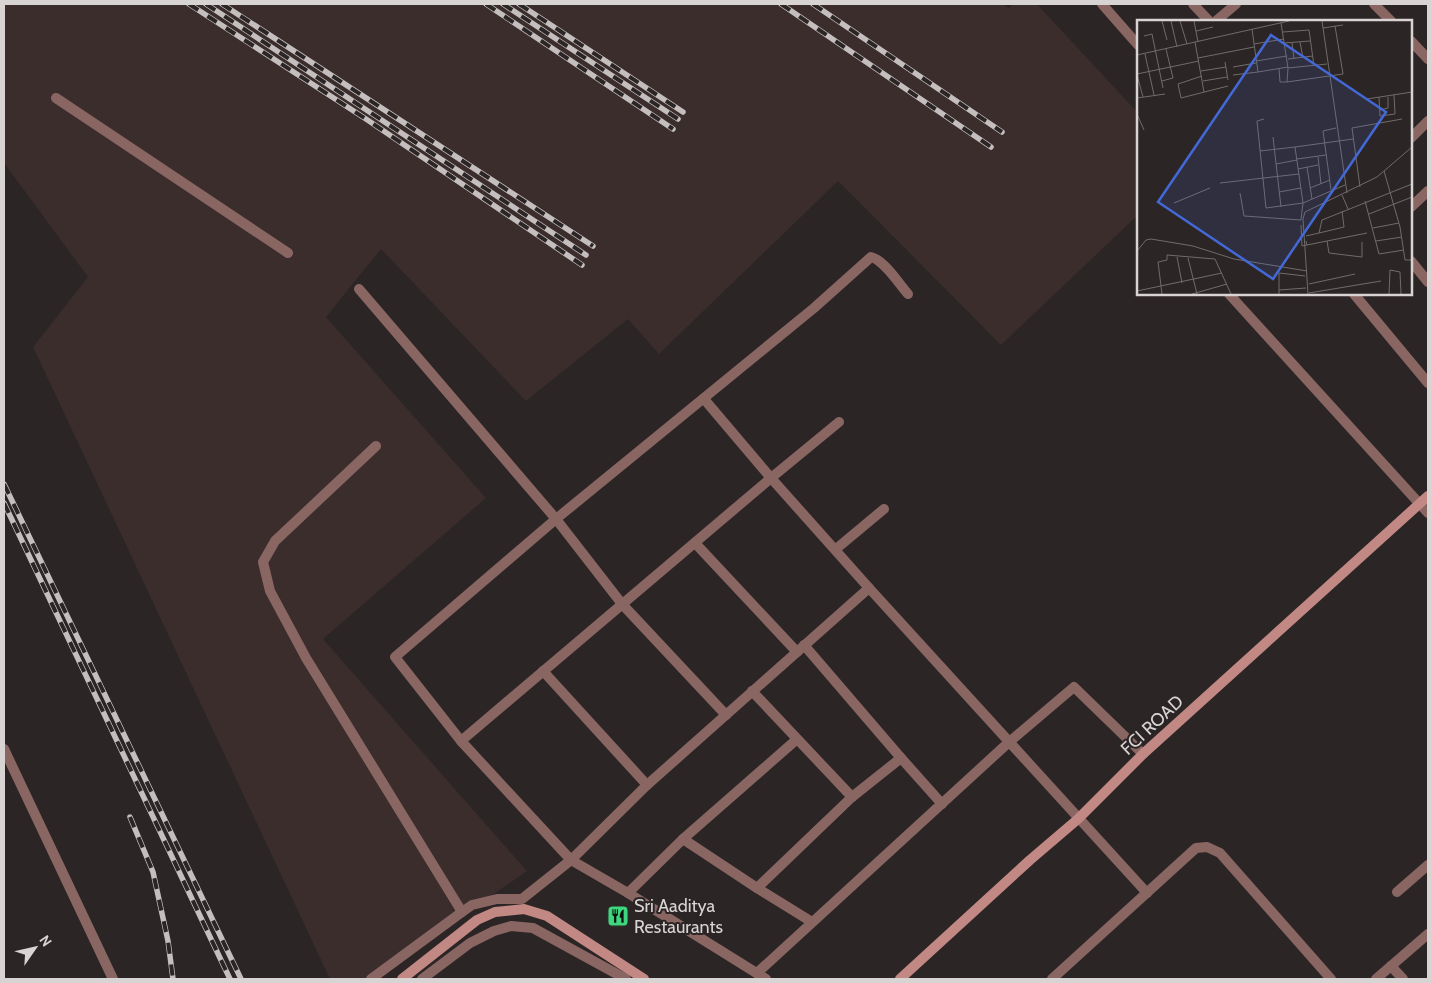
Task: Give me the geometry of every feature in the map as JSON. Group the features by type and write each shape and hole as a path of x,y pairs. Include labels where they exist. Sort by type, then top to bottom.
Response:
{"street":[{"path":"1102,4 1137,44"},
{"path":"1193,4 1208,20"},
{"path":"1222,20 1236,4"},
{"path":"1374,4 1390,20"},
{"path":"1412,42 1428,59"},
{"path":"56,98 288,253"},
{"path":"1412,137 1428,121"},
{"path":"1412,205 1428,191"},
{"path":"766,979 628,893 571,860 462,741 394,657 556,519 814,308 871,257 882,264 908,294"},
{"path":"1412,262 1427,278"},
{"path":"359,290 556,519 622,604 726,715"},
{"path":"1230,295 1428,513"},
{"path":"1355,295 1426,376"},
{"path":"704,399 869,588 1008,743 1147,893"},
{"path":"462,741 839,422"},
{"path":"376,446 275,541 263,562 270,591 306,658 462,912"},
{"name":"FCI ROAD","path":"900,979 1030,860 1078,819 1143,754 1428,496"},
{"path":"836,549 884,510"},
{"path":"696,543 801,648 942,804"},
{"path":"371,979 472,905 497,899 522,899 571,860 647,785 869,588"},
{"path":"543,671 647,785"},
{"path":"756,973 1008,743 1074,688 1143,754"},
{"path":"752,691 852,798"},
{"path":"628,893 683,839 796,740"},
{"path":"4,749 113,979"},
{"path":"757,888 852,798 901,758"},
{"path":"683,839 812,922"},
{"path":"1052,979 1196,848 1207,847 1220,854 1331,979"},
{"path":"1397,892 1428,865"},
{"path":"402,979 477,920 495,912 524,909 547,916 644,979"},
{"path":"422,979 470,943 494,931 511,926 533,928 626,979"},
{"path":"1376,979 1427,937"},
{"path":"1391,966 1403,979"}],"shaded area":[{"path":"4,4 1002,4 1009,8 1014,4 1037,4 1137,112 1137,216 1001,345 838,181 659,354 628,319 526,401 381,249 326,317 486,498 323,639 527,871 371,979 330,979 33,347 88,277 4,163"}],"railway":[{"path":"189,4 366,119 582,265"},
{"path":"206,4 586,255"},
{"path":"222,4 593,246"},
{"path":"486,4 673,129"},
{"path":"503,4 678,119"},
{"path":"519,4 683,112"},
{"path":"781,4 991,147"},
{"path":"813,4 1002,132"},
{"path":"4,484 241,979"},
{"path":"4,503 230,979"},
{"path":"130,817 153,872 168,941 173,979"}],"place":[{"name":"Sri Aaditya Restaurants","path":"618,916"}]}
